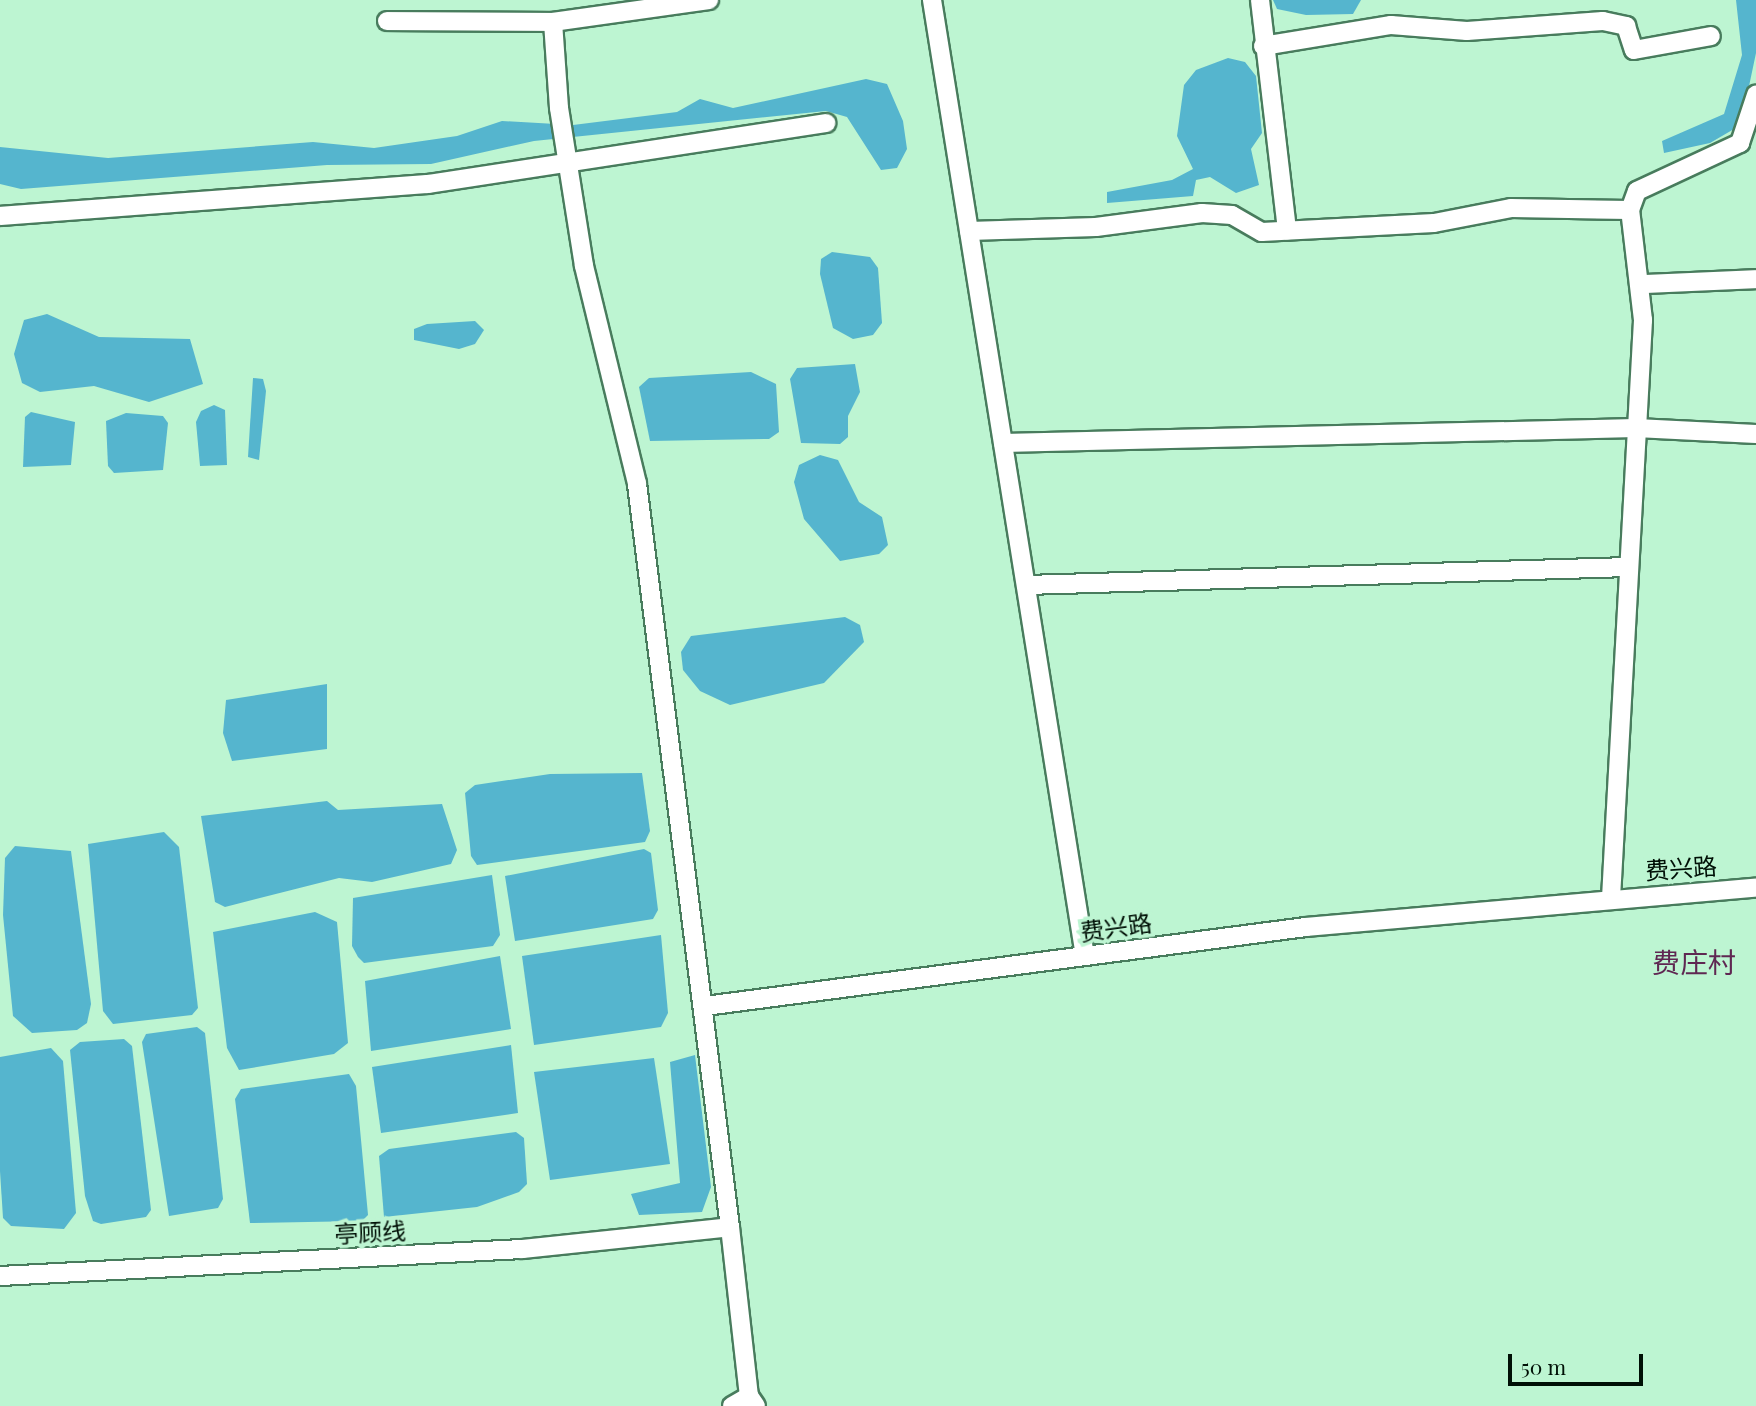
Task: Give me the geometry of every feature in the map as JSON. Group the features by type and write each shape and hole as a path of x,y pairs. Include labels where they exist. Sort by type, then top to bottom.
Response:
{"street":[{"path":"387,21 553,22 709,0"},
{"path":"932,0 1086,956"},
{"path":"1260,0 1263,46 1287,230"},
{"path":"1263,46 1391,25 1467,31 1603,21 1626,26 1634,50 1711,36"},
{"path":"553,22 559,108 583,266 637,484 705,1006 753,1401 732,1406"},
{"path":"1611,898 1643,284 1630,210 1637,191 1740,144 1756,95"},
{"path":"0,216 428,184 827,123"},
{"path":"969,231 1096,227 1202,214 1232,215 1262,232 1434,223 1511,208 1630,210"},
{"path":"1643,284 1756,279"},
{"path":"1003,443 1636,429 1756,434"},
{"path":"1026,585 1628,566"},
{"name":"费兴路","path":"705,1006 1086,956 1611,898 1756,888"},
{"name":"亭顾线","path":"0,1276 522,1249 731,1232"}],"water":[{"path":"1273,0 1361,0 1353,14 1306,15 1277,9"},
{"path":"1736,0 1756,0 1756,53 1744,110 1734,129 1710,143 1664,153 1662,141 1724,114 1742,55"},
{"path":"1228,58 1245,62 1256,76 1262,133 1251,149 1259,185 1236,193 1210,177 1196,180 1193,196 1107,203 1107,192 1172,180 1193,169 1177,136 1184,85 1196,70"},
{"path":"866,79 887,84 903,121 907,149 897,168 881,170 847,117 826,111 534,141 431,164 327,165 21,189 0,184 0,147 108,158 313,142 374,148 457,136 502,121 573,125 677,112 700,99 733,108"},
{"path":"832,252 870,257 878,268 882,323 873,335 853,339 833,328 820,274 821,259"},
{"path":"47,314 99,337 190,339 203,384 149,402 94,386 40,392 22,383 14,354 24,320"},
{"path":"475,321 484,330 475,344 459,349 414,340 414,329 427,324"},
{"path":"855,364 860,392 848,416 848,437 840,444 801,443 790,379 797,368"},
{"path":"751,372 776,384 779,432 769,439 650,441 639,387 649,378"},
{"path":"253,378 263,379 266,391 259,460 248,457"},
{"path":"214,405 225,410 227,465 200,466 196,422 201,411"},
{"path":"31,412 75,422 71,465 23,467 25,417"},
{"path":"126,413 163,416 168,423 163,470 114,473 108,466 106,421"},
{"path":"820,455 838,460 859,502 882,517 888,545 879,554 840,561 804,519 794,482 799,465"},
{"path":"845,617 860,625 864,642 824,683 730,705 700,691 683,670 681,652 691,636"},
{"path":"327,684 327,749 232,761 223,733 226,700"},
{"path":"642,773 650,831 645,842 477,865 471,856 465,793 475,785 550,774"},
{"path":"327,801 338,810 442,804 457,850 451,864 372,882 339,878 225,907 215,902 201,816"},
{"path":"164,832 179,847 198,1008 192,1015 113,1024 103,1011 88,844"},
{"path":"15,846 71,851 91,1004 87,1023 77,1030 32,1033 13,1016 3,915 5,858"},
{"path":"644,849 651,853 658,910 653,919 515,941 505,876"},
{"path":"492,875 500,935 493,946 364,963 358,957 352,946 353,898"},
{"path":"315,912 337,922 348,1043 334,1054 239,1070 227,1048 213,932"},
{"path":"661,935 668,1013 661,1027 534,1045 522,956"},
{"path":"500,956 511,1029 371,1051 365,981"},
{"path":"197,1027 205,1033 223,1199 218,1208 169,1216 142,1042 146,1034"},
{"path":"124,1039 132,1046 151,1210 146,1217 101,1224 93,1221 85,1196 70,1050 80,1042"},
{"path":"511,1045 518,1113 381,1133 372,1067"},
{"path":"51,1048 63,1061 76,1213 64,1229 11,1226 3,1218 0,1171 0,1057"},
{"path":"695,1055 711,1187 702,1212 639,1215 631,1194 680,1183 670,1062"},
{"path":"654,1058 670,1164 550,1180 534,1072"},
{"path":"349,1074 356,1086 368,1215 362,1221 250,1223 235,1099 241,1089"},
{"path":"516,1132 524,1138 527,1184 519,1192 477,1207 384,1217 379,1156 389,1149"}],"district":[{"name":"费庄村","path":"1694,962"}]}
